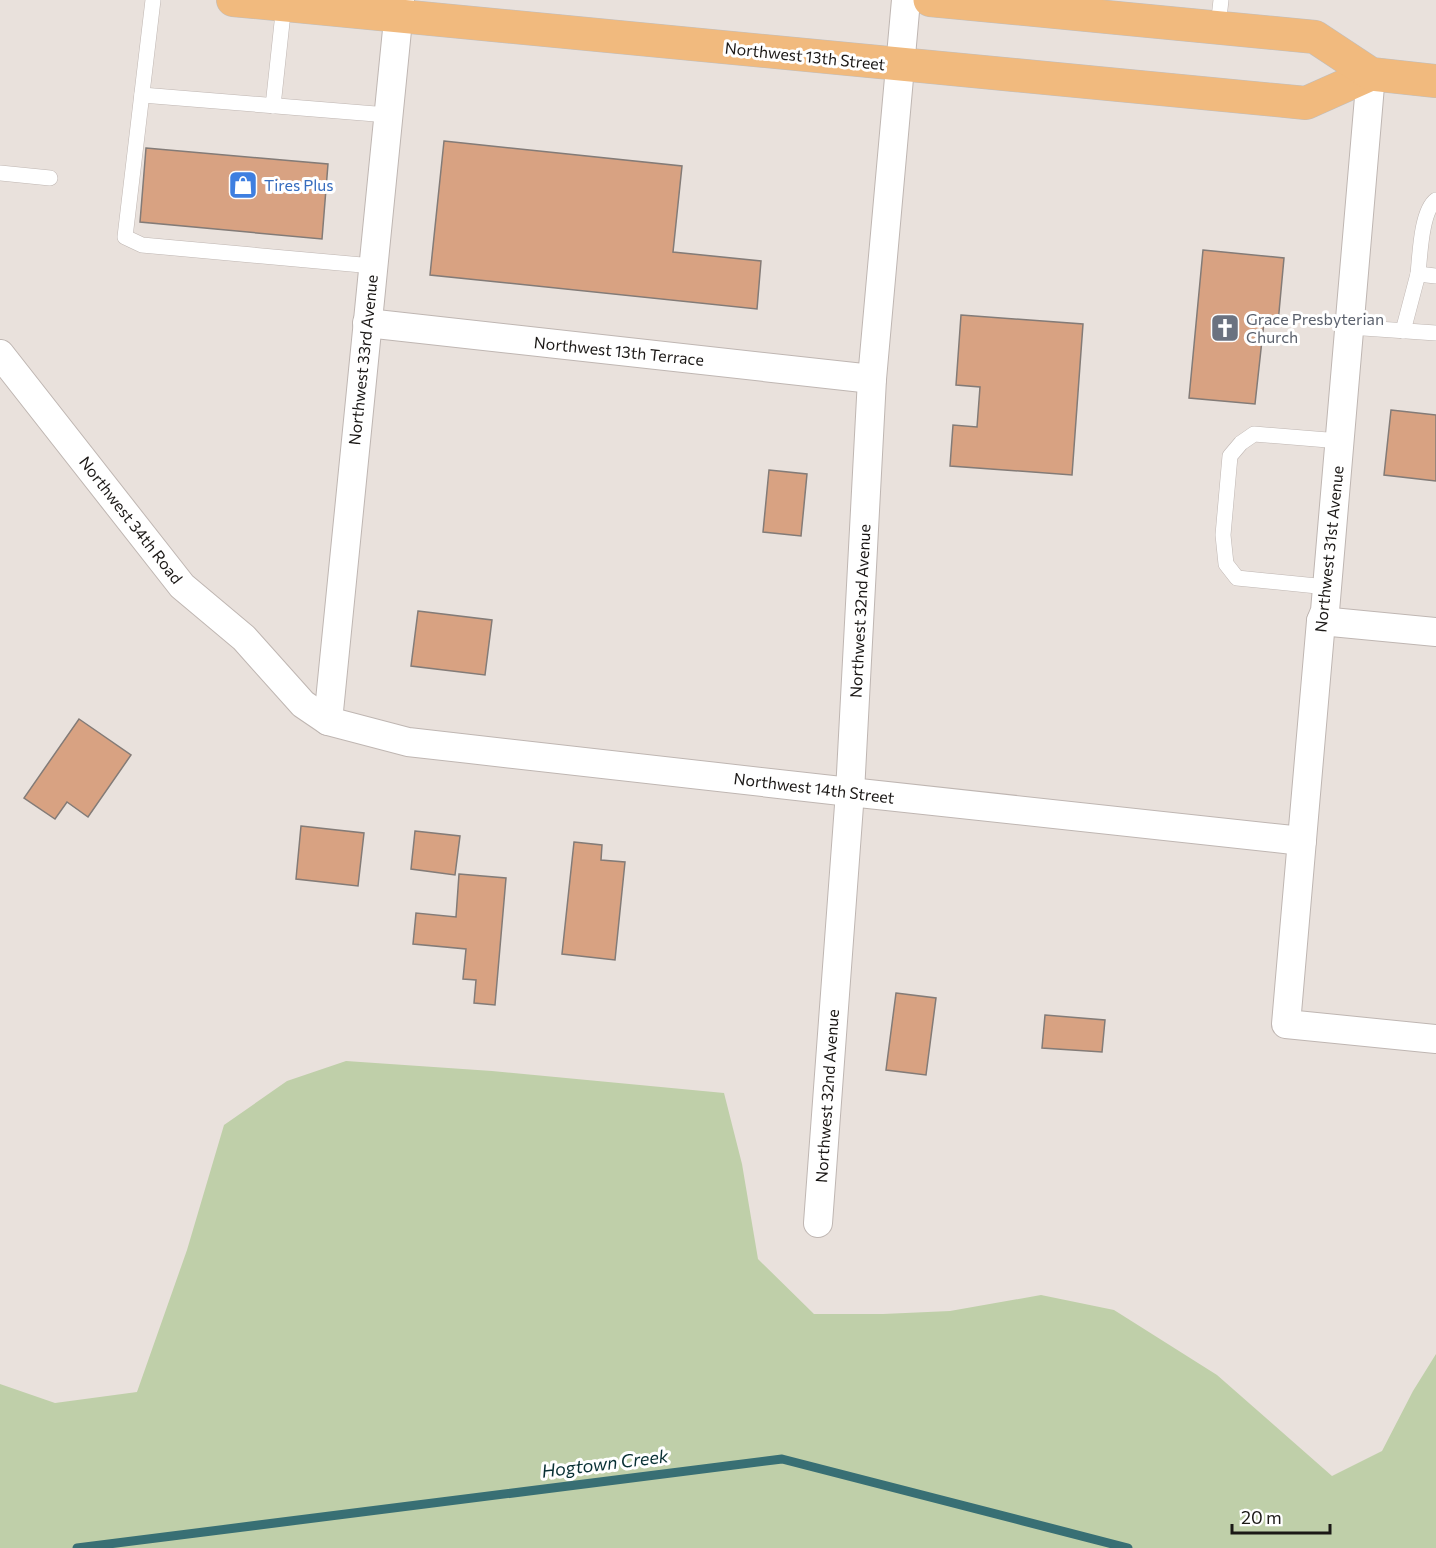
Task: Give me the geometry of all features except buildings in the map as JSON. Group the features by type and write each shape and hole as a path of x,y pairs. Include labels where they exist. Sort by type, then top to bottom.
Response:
{"main road":[{"name":"Northwest 13th Street","path":"233,0 399,8 900,65 1306,103 1371,74"},
{"path":"930,0 1220,14 1315,37 1371,74 1436,81"}],"street":[{"name":"Northwest 32nd Avenue","path":"818,1223 850,792 872,379 906,0"},
{"name":"Northwest 33rd Avenue","path":"328,721 399,8"},
{"name":"Northwest 31st Avenue","path":"1371,74 1325,611 1322,621 1286,1024 1436,1039"},
{"name":"Northwest 13th Terrace","path":"367,323 872,379"},
{"name":"Northwest 34th Road","path":"0,354 182,586 244,638 303,704 328,721"},
{"path":"1322,621 1436,632"},
{"name":"Northwest 14th Street","path":"328,721 408,742 1302,841"}],"lane":[{"path":"153,0 125,237 142,245 372,266"},
{"path":"273,106 284,4"},
{"path":"142,95 388,115"},
{"path":"0,173 50,178"},
{"path":"1403,331 1418,274 1428,253 1426,215 1431,204 1436,200"},
{"path":"1418,274 1436,276"},
{"path":"1349,327 1436,333"},
{"path":"1327,587 1238,578 1226,564 1223,536 1230,456 1241,443 1254,434 1340,441"}],"green space":[{"path":"346,1061 492,1071 724,1093 742,1164 758,1259 814,1314 950,1311 1041,1295 1114,1310 1217,1375 1332,1476 1382,1451 1413,1391 1436,1354 1436,1548 0,1548 0,1384 55,1403 137,1392 187,1250 224,1125 287,1081"}],"waterway":[{"name":"Hogtown Creek","path":"77,1548 782,1459 1128,1548"}],"place":[{"name":"Tires Plus","path":"243,185"},
{"name":"Grace Presbyterian Church","path":"1225,328"}]}
